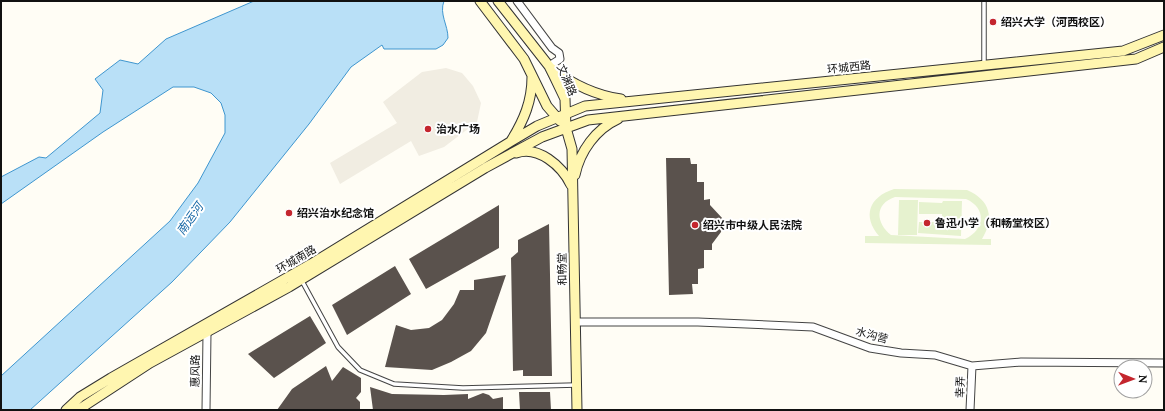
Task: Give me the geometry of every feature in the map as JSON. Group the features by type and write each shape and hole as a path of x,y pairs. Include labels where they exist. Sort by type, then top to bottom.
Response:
{"main road":[{"path":"480,1 524,59 547,106 561,116"},
{"name":"文渊路","path":"498,1 549,66 565,99 561,116 566,128"},
{"name":"环城西路","path":"537,126 585,106 1123,51 1164,35"},
{"path":"566,128 588,120 1136,59 1164,47"},
{"path":"549,66 562,77 583,89 600,95 638,100"},
{"path":"510,142 528,109 532,93 532,73"},
{"path":"572,188 577,167 584,152 595,135 606,124 620,118 639,114"},
{"name":"环城南路","path":"78,410 112,386 150,363 207,332 299,276 537,126"},
{"name":"环城南路","path":"66,410 80,397 110,378 299,276 505,157 542,137 566,128"},
{"name":"和畅堂","path":"566,128 572,149 577,410"},
{"path":"505,157 520,152 542,155 556,164 567,176 572,188"}],"street":[{"path":"517,1 552,48 559,53 560,59 549,66"},
{"name":"水沟营","path":"576,322 698,322 813,327 870,348 901,353 935,355 972,366 1021,362 1164,363"},
{"name":"惠风路","path":"206,410 207,332"},
{"name":"幸弄","path":"970,410 972,366"}],"lane":[{"path":"984,1 984,65"},
{"path":"299,276 338,347 360,370 394,384 463,388 577,385"}],"green space":[{"path":"894,189 967,190 975,194 981,199 988,210 988,224 982,239 991,239 991,245 865,243 865,236 879,236 874,229 870,214 874,202 885,192","holes":["895,197 966,199 978,208 981,219 977,230 965,239 891,235 882,225 880,220 883,204"]},
{"path":"899,200 918,200 917,235 898,235"},
{"path":"943,201 962,201 961,236 918,233 919,222 942,222 942,214 919,214 919,202 942,203"}],"shaded area":[{"name":"治水广场","path":"446,68 462,73 473,86 481,103 477,122 444,147 419,156 411,141 340,184 330,163 397,123 383,102 422,72"}],"water":[{"name":"南运河","path":"254,1 444,1 443,15 448,38 443,45 436,49 384,49 382,45 351,67 309,124 230,222 172,282 30,410 1,410 1,376 170,221 198,183 225,133 225,115 221,103 211,93 194,87 173,87 103,132 1,204 1,177 39,157 46,158 100,113 103,90 95,79 120,60 138,64 166,39"}],"building":[{"name":"绍兴市中级人民法院","path":"666,158 690,158 691,164 697,164 697,182 704,182 704,200 710,199 710,205 723,219 721,232 712,244 712,250 704,250 704,268 698,269 698,284 692,284 693,294 669,295"},
{"path":"499,205 499,248 426,289 409,259"},
{"path":"549,224 552,376 523,376 523,370 513,371 511,258 518,252 518,240"},
{"path":"395,266 411,294 347,335 332,305"},
{"path":"506,275 486,333 471,351 432,370 385,367 396,325 411,330 429,328 442,320 454,304 460,290 474,290 474,280"},
{"path":"310,316 326,343 274,378 248,354"},
{"path":"326,366 332,381 343,367 361,378 361,392 356,398 360,402 360,410 277,410 292,389"},
{"path":"370,387 392,394 468,394 468,399 483,393 489,395 493,399 503,397 503,410 373,410"},
{"path":"519,392 550,392 551,410 520,410"}],"place":[{"name":"绍兴大学（河西校区）","path":"993,22"},
{"name":"治水广场","path":"428,129"},
{"name":"绍兴治水纪念馆","path":"289,213"},
{"name":"鲁迅小学（和畅堂校区）","path":"927,223"},
{"name":"绍兴市中级人民法院","path":"695,225"}]}
